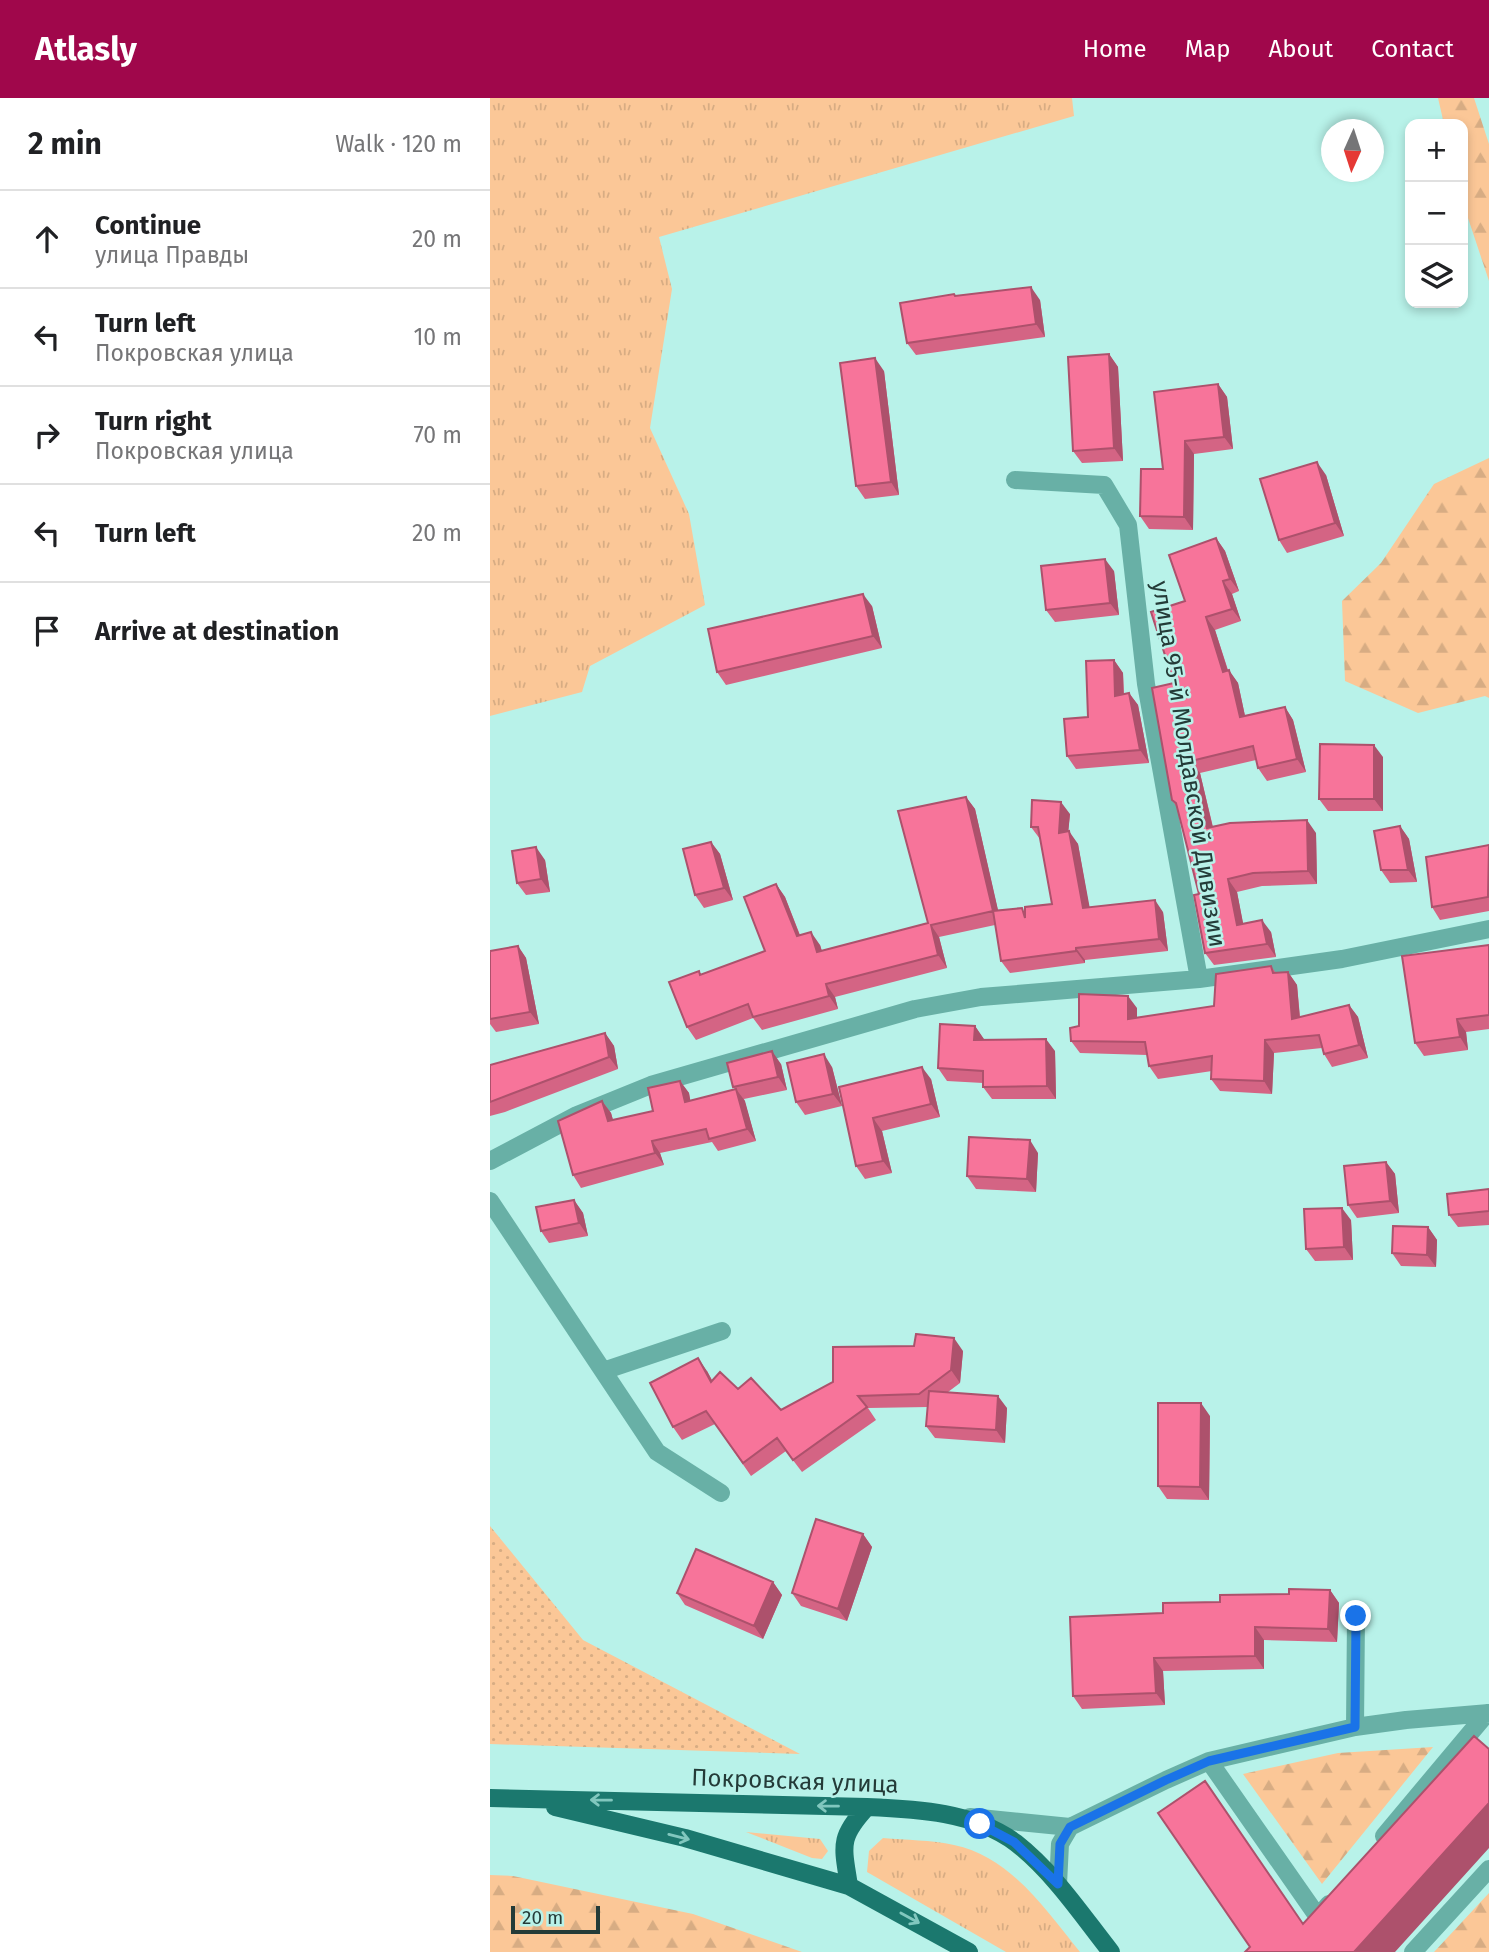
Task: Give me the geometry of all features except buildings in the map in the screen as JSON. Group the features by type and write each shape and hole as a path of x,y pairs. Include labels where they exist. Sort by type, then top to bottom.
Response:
{"main road":[{"name":"Покровская улица","path":"490,1798 906,1808 945,1814"},
{"name":"Покровская улица","path":"518,1798 685,1838 849,1886 970,1952"},
{"path":"849,1886 843,1846 850,1824 867,1807"},
{"path":"945,1814 980,1824 1014,1842 1058,1884 1111,1952"}],"street":[{"name":"улица 95-й Молдавской Дивизии","path":"1015,480 1104,485 1128,525 1146,684 1199,979"},
{"name":"улица 95-й Молдавской Дивизии","path":"490,1161 577,1115 651,1086 915,1009 981,997 1199,979 1342,959 1489,929"},
{"path":"490,1201 657,1452 722,1493"},
{"path":"603,1371 722,1332"},
{"path":"1355,1727 1356,1616"},
{"path":"1058,1884 1060,1844 1070,1827 1209,1761 1355,1727 1488,1713"},
{"path":"1371,1852 1488,1713"},
{"path":"1209,1761 1318,1917 1335,1895"},
{"name":"Покровская улица","path":"945,1814 1070,1827"},
{"path":"1413,1952 1489,1869"}],"green space":[{"path":"490,98 1072,98 1074,116 659,237 672,289 650,428 689,514 705,605 590,666 582,692 490,716"},
{"path":"1438,98 1474,98 1489,144 1489,281 1468,218 1468,119 1443,119"},
{"path":"1489,458 1489,698 1485,696 1418,713 1345,681 1342,601 1381,563 1434,484"},
{"path":"490,1526 583,1640 800,1754 490,1744"},
{"path":"1433,1747 1322,1884 1243,1774 1338,1753"},
{"path":"746,1832 820,1839 828,1851 822,1859 812,1858"},
{"path":"883,1838 954,1845 993,1861 1026,1887 1080,1952 1006,1952 867,1872 869,1851"},
{"path":"490,1875 513,1876 693,1914 802,1952 490,1952"},
{"path":"1489,1893 1489,1952 1434,1952"}],"route":[{"path":"980,1824 1014,1842 1058,1884 1060,1844 1070,1827 1209,1761 1355,1727 1356,1616"}]}
